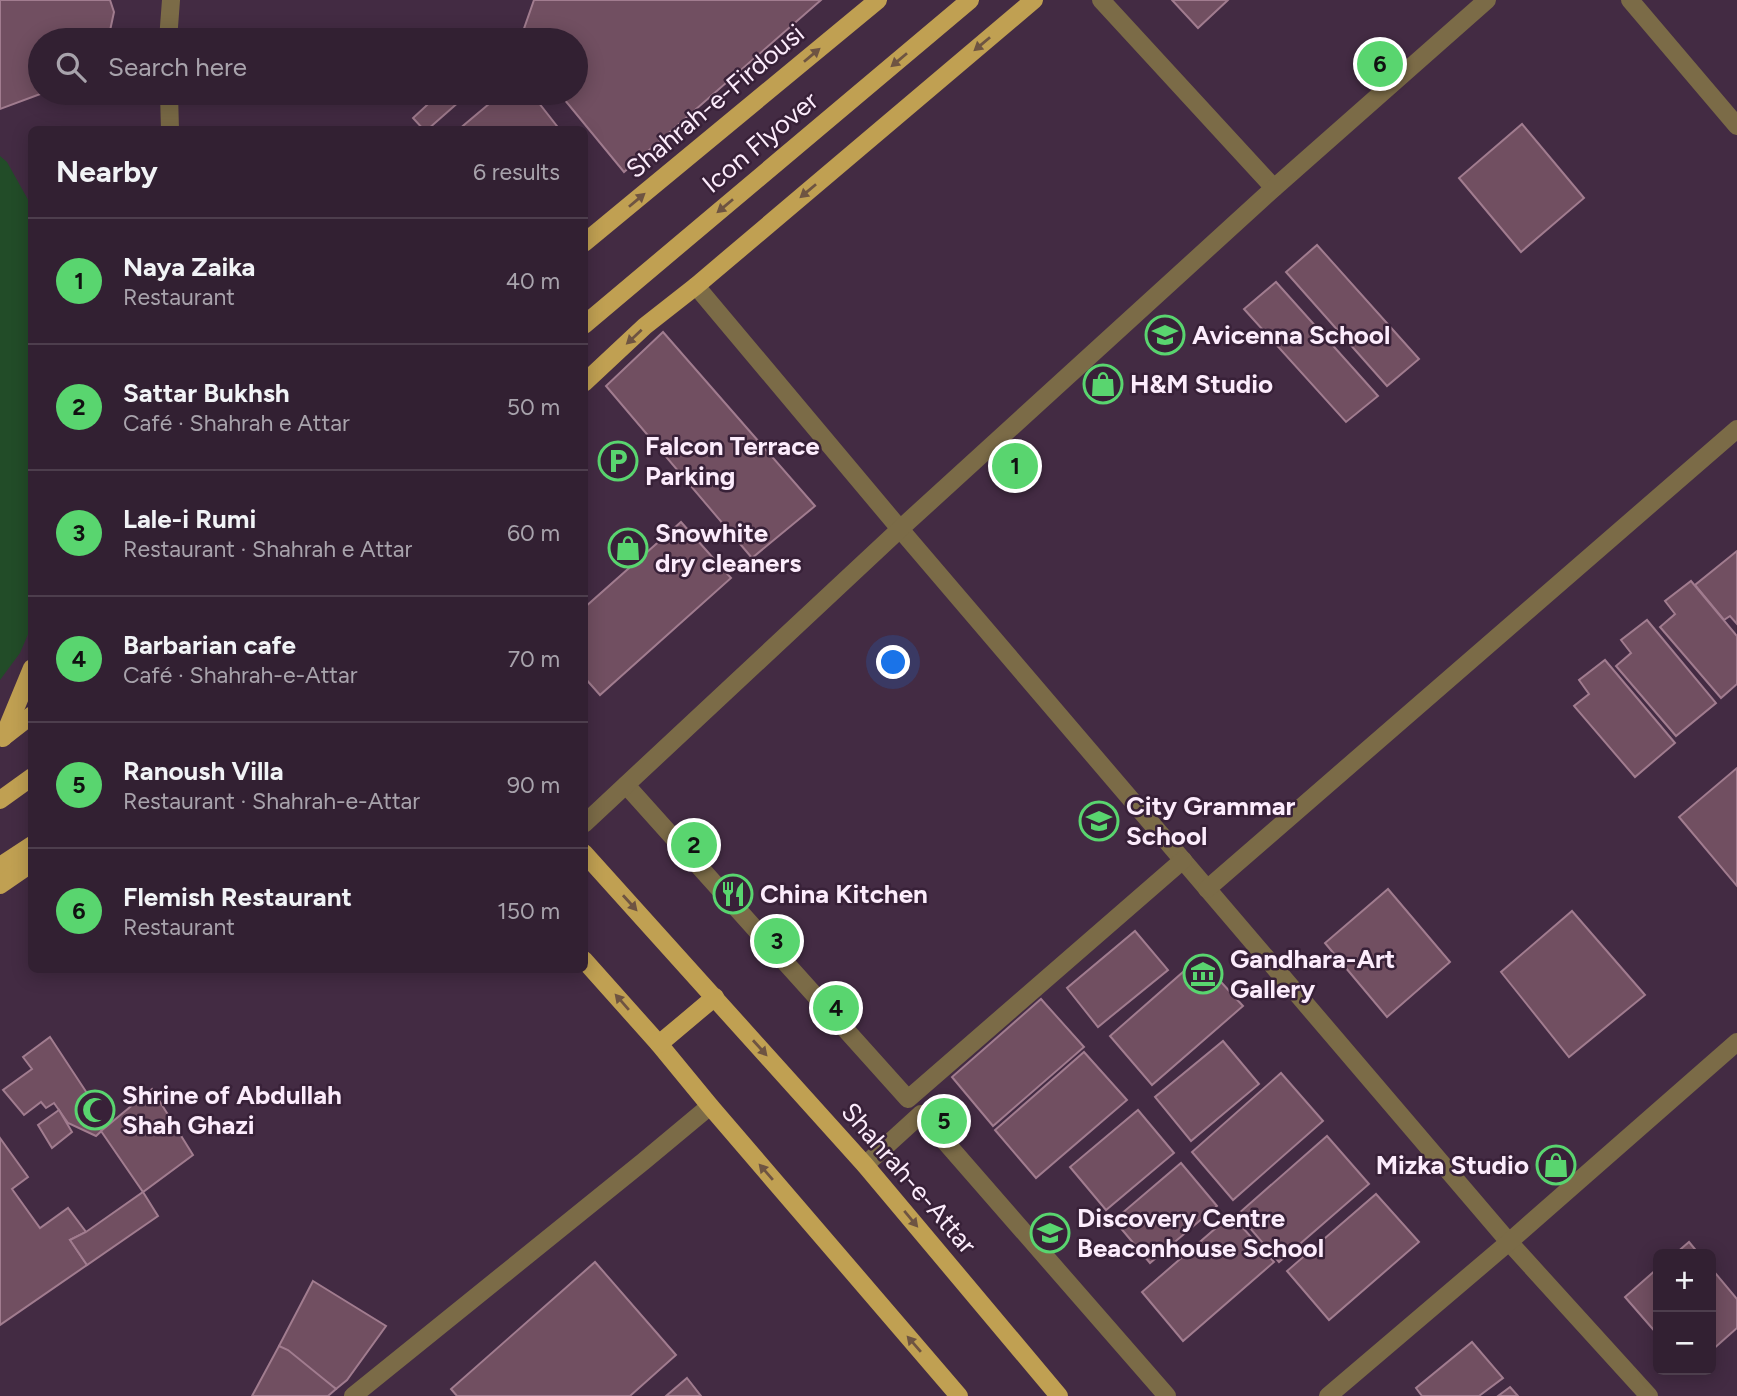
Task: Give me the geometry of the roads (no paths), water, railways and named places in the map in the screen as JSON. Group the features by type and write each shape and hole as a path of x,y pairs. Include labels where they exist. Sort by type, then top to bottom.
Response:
{"main road":[{"name":"Shahrah-e-Firdousi","path":"588,240 878,0"},
{"name":"Icon Flyover","path":"588,322 970,0"},
{"path":"588,379 645,326 696,286 1034,0"},
{"path":"1,739 28,677"},
{"path":"1,739 28,718"},
{"path":"0,800 28,780"},
{"path":"0,866 28,848"},
{"name":"Shahrah-e-Attar","path":"588,857 865,1164 1059,1396"},
{"path":"0,885 28,866"},
{"path":"588,964 959,1396"},
{"path":"659,1044 715,997"}],"street":[{"path":"169,28 171,0"},
{"path":"1101,0 1274,188"},
{"path":"588,820 900,529 1274,188 1487,0"},
{"path":"1630,0 1737,126"},
{"path":"169,105 170,126"},
{"path":"696,286 1509,1242 1650,1396"},
{"path":"1207,889 1737,429"},
{"path":"626,785 908,1099 1167,1396"},
{"path":"908,1099 1183,860"},
{"path":"1328,1396 1737,1042"},
{"path":"353,1396 709,1106"},
{"path":"865,1164 921,1114"}],"place":[{"name":"Flemish Restaurant","path":"1380,64"},
{"name":"Avicenna School","path":"1165,335"},
{"name":"H&M Studio","path":"1103,384"},
{"name":"Falcon Terrace Parking","path":"618,461"},
{"name":"Naya Zaika","path":"1015,466"},
{"name":"Snowhite dry cleaners","path":"628,548"},
{"name":"City Grammar School","path":"1099,821"},
{"name":"Sattar Bukhsh","path":"694,845"},
{"name":"China Kitchen","path":"733,894"},
{"name":"Lale-i Rumi","path":"777,941"},
{"name":"Gandhara-Art Gallery","path":"1203,974"},
{"name":"Barbarian cafe","path":"836,1008"},
{"name":"Shrine of Abdullah Shah Ghazi","path":"95,1110"},
{"name":"Ranoush Villa","path":"944,1121"},
{"name":"Mizka Studio","path":"1556,1165"},
{"name":"Discovery Centre Beaconhouse School","path":"1050,1233"}]}
